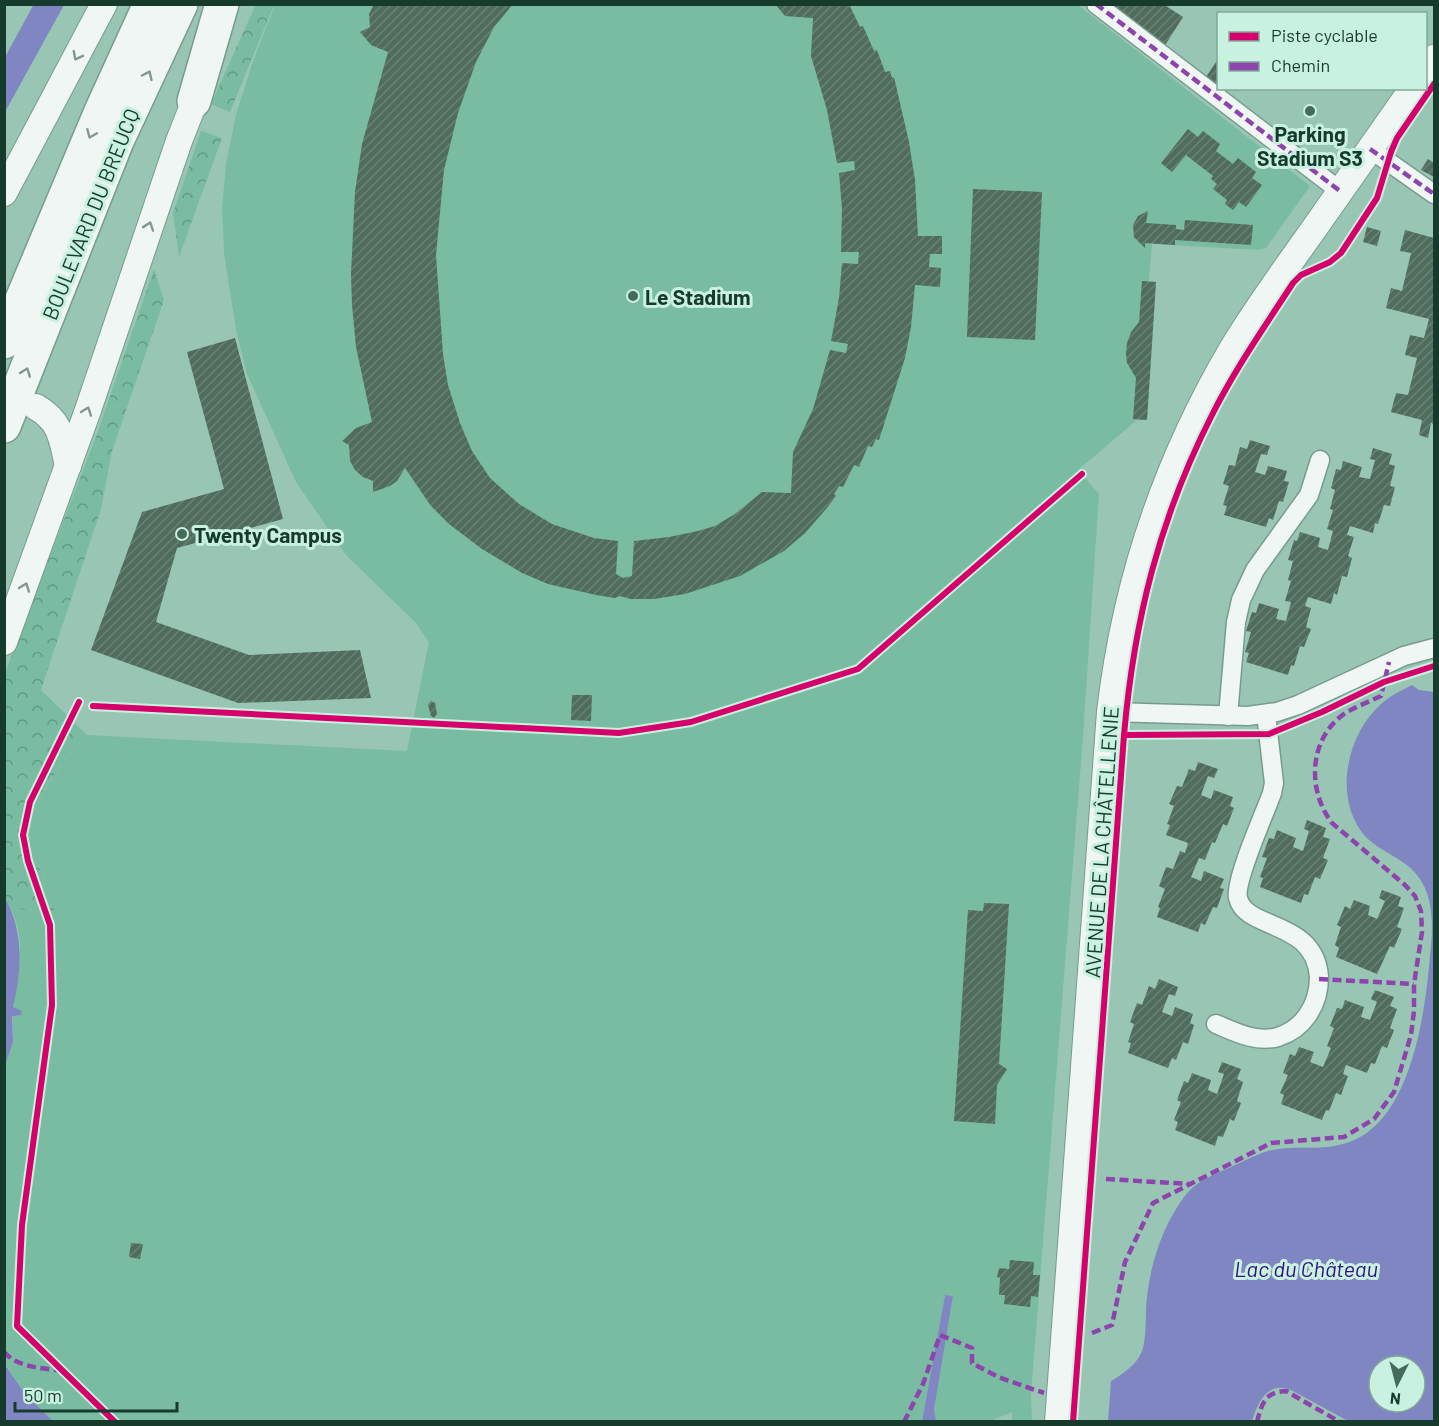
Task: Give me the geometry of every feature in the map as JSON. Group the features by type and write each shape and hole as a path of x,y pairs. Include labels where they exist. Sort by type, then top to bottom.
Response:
{"highway":[{"name":"BOULEVARD DU BREUCQ","path":"4,342 97,119 150,4"},
{"name":"BOULEVARD DU BREUCQ","path":"4,426 117,141 181,4"},
{"path":"194,101 222,4"}],"street":[{"path":"4,193 104,4"},
{"path":"4,642 68,466 194,101 236,4"},
{"path":"1096,4 1340,191"},
{"name":"AVENUE DE LA CHÂTELLENIE","path":"1058,1422 1110,712 1117,661 1136,569 1158,504 1182,446 1210,388 1240,336 1412,90"},
{"path":"1370,149 1434,194"},
{"path":"36,407 47,413 56,423 68,466"},
{"path":"1228,716 1236,622 1241,600 1255,570 1309,495 1320,460"},
{"path":"1110,712 1228,716 1266,714 1298,705 1404,656 1434,648"},
{"path":"1216,1024 1251,1037 1268,1038 1282,1035 1296,1028 1307,1016 1315,1001 1318,987 1317,965 1305,943 1292,933 1246,911 1238,898 1240,879 1274,783 1266,714"}],"green space":[{"path":"256,4 274,5 230,112 211,104"},
{"name":"Le Stadium","path":"275,5 1078,5 1310,186 1266,248 1259,250 1152,244 1149,281 1156,282 1147,420 1137,420 1078,470 1099,494 1083,737 1031,1394 1032,1421 1012,1421 1012,1412 990,1421 935,1421 934,1410 953,1296 945,1295 922,1421 53,1421 25,1394 5,1363 4,1065 13,1039 13,1014 20,958 19,933 10,908 54,913 44,878 30,848 33,817 46,787 87,735 407,751 429,642 415,622 346,555 296,482 247,374 236,330 224,253 222,208 226,164 236,115 252,64"},
{"path":"201,131 222,138 179,257 173,213"},
{"path":"154,269 164,300 112,451 101,509 41,690 87,735 66,758 46,787 33,817 30,833 33,858 42,873 55,913 10,908 5,898 5,673 97,434"}],"water":[{"path":"34,4 64,5 5,112 5,57"},
{"name":"Lac du Château","path":"1412,685 1419,690 1434,692 1434,1421 1348,1421 1293,1391 1277,1388 1265,1394 1252,1421 1108,1421 1111,1381 1130,1368 1141,1353 1145,1336 1146,1303 1155,1257 1170,1220 1189,1191 1207,1178 1261,1153 1286,1148 1335,1146 1366,1133 1385,1116 1399,1092 1410,1065 1418,1036 1428,980 1432,935 1430,903 1423,884 1412,869 1365,836 1355,821 1349,804 1347,786 1352,750 1359,733 1368,718 1391,696"},
{"path":"5,898 16,924 20,951 13,1007 22,1011 21,1015 12,1016 13,1042 5,1065"},
{"path":"945,1295 953,1296 934,1410 936,1421 922,1421"},
{"path":"4,1363 25,1394 53,1421 5,1421"}],"building":[{"path":"374,4 426,4 427,7 429,4 513,4 494,27 476,62 458,113 444,170 436,255 443,354 448,385 472,451 490,478 519,504 552,524 594,538 618,541 616,574 623,578 632,576 634,541 669,537 715,526 735,514 762,492 791,493 793,452 813,409 830,350 846,353 848,344 831,341 839,298 842,263 858,264 859,252 841,252 842,208 839,173 855,170 854,161 837,163 827,110 811,56 813,18 785,16 775,4 849,4 860,27 863,26 874,51 877,50 885,72 890,71 892,78 894,77 915,180 918,236 942,236 942,254 930,254 929,267 941,268 940,287 915,285 905,358 879,440 876,439 872,447 868,446 859,467 854,465 843,487 839,486 834,494 836,496 826,509 805,533 784,551 740,576 685,594 654,599 596,595 548,584 522,573 482,549 449,524 431,506 405,468 397,481 373,492 373,481 363,477 355,470 350,461 349,445 342,441 356,428 372,422 356,347 352,305 351,274 355,192 362,144 388,52 371,45 360,32 370,27 369,14"},
{"path":"1106,4 1163,4 1183,17 1162,50"},
{"path":"1217,60 1217,89 1204,80"},
{"path":"1188,129 1198,137 1203,131 1220,144 1216,151 1233,164 1238,158 1256,172 1252,178 1262,185 1246,207 1239,202 1233,210 1225,204 1227,200 1213,189 1217,184 1211,179 1213,176 1186,155 1172,172 1161,163"},
{"path":"1428,159 1434,163 1434,177 1421,170"},
{"path":"973,189 1042,192 1035,340 967,337"},
{"path":"1148,211 1146,223 1176,225 1176,229 1184,230 1185,220 1253,225 1251,245 1175,240 1175,245 1145,243 1145,248 1134,237 1133,225 1138,216"},
{"path":"1367,227 1381,231 1377,246 1363,242"},
{"path":"1405,230 1434,238 1434,424 1431,423 1428,438 1419,435 1422,420 1391,412 1396,393 1408,395 1417,358 1405,355 1410,335 1424,338 1429,319 1386,308 1391,288 1402,291 1411,253 1400,251"},
{"path":"1142,281 1156,282 1147,420 1133,419 1136,378 1127,363 1126,354 1131,332 1139,322"},
{"name":"Twenty Campus","path":"235,338 283,519 177,548 156,622 249,655 360,650 371,698 238,703 91,650 142,512 224,489 187,352"},
{"path":"1250,440 1270,446 1267,455 1261,454 1255,472 1265,475 1268,466 1287,471 1284,481 1289,482 1283,502 1279,501 1273,520 1269,518 1266,527 1224,515 1227,506 1223,505 1229,486 1223,484 1229,465 1235,466 1240,447 1247,449"},
{"path":"1373,448 1392,454 1389,464 1395,466 1390,486 1395,487 1390,506 1384,505 1373,533 1350,526 1347,535 1354,537 1348,556 1352,558 1347,577 1342,576 1337,595 1334,593 1331,604 1308,597 1305,606 1311,608 1306,627 1311,629 1304,647 1300,646 1294,666 1291,665 1288,675 1246,662 1249,653 1245,652 1251,632 1246,631 1252,612 1256,613 1259,603 1279,609 1276,619 1286,621 1291,602 1285,601 1291,581 1288,580 1293,561 1288,560 1294,540 1297,541 1300,532 1320,538 1318,547 1328,550 1333,531 1327,529 1333,510 1330,509 1335,490 1331,488 1336,469 1341,470 1343,461 1362,467 1359,477 1370,479 1375,460 1370,459"},
{"path":"572,695 592,695 591,721 571,720"},
{"path":"431,701 435,703 437,714 434,718 431,716 428,705"},
{"path":"1198,762 1218,769 1214,778 1208,776 1201,795 1211,799 1214,790 1233,797 1230,806 1234,808 1227,826 1223,824 1205,860 1199,858 1191,877 1201,881 1204,871 1224,879 1220,888 1224,889 1217,908 1213,907 1205,925 1201,923 1198,932 1157,917 1165,889 1159,886 1166,867 1173,869 1180,851 1185,853 1188,843 1166,835 1170,825 1167,824 1174,806 1169,804 1177,786 1182,787 1189,769 1195,771"},
{"path":"1307,820 1326,828 1323,837 1330,839 1323,858 1328,860 1320,879 1315,877 1308,895 1304,894 1301,903 1260,887 1263,878 1260,877 1267,858 1262,857 1269,838 1274,839 1277,830 1296,838 1293,847 1303,851 1309,831 1304,829"},
{"path":"1382,890 1401,897 1398,906 1404,908 1397,927 1402,929 1394,948 1390,946 1377,974 1336,957 1339,948 1335,945 1341,927 1337,925 1345,906 1350,909 1354,900 1370,906 1368,915 1377,919 1385,901 1379,898"},
{"path":"984,903 1009,904 999,1064 1007,1069 997,1085 995,1124 954,1121 968,910 983,911"},
{"path":"1159,979 1178,987 1175,996 1169,994 1162,1012 1172,1016 1175,1007 1193,1014 1190,1023 1194,1025 1188,1044 1183,1042 1176,1060 1172,1058 1168,1068 1128,1053 1131,1043 1128,1042 1134,1024 1130,1022 1137,1003 1142,1005 1149,986 1155,989"},
{"path":"1375,990 1394,997 1390,1006 1397,1009 1390,1028 1394,1030 1387,1048 1382,1046 1375,1064 1371,1063 1367,1073 1346,1065 1343,1074 1348,1076 1341,1095 1336,1093 1329,1111 1326,1110 1322,1120 1281,1104 1284,1095 1280,1093 1288,1075 1283,1073 1290,1054 1295,1056 1299,1047 1314,1052 1310,1062 1323,1067 1331,1048 1327,1046 1334,1028 1330,1026 1337,1008 1342,1009 1345,1000 1364,1007 1361,1017 1370,1020 1377,1002 1371,999"},
{"path":"1222,1062 1241,1069 1237,1079 1243,1082 1237,1101 1241,1103 1234,1121 1230,1119 1223,1137 1218,1136 1215,1146 1175,1130 1178,1122 1174,1120 1181,1102 1177,1100 1184,1081 1188,1083 1192,1073 1211,1080 1208,1090 1217,1094 1224,1074 1218,1072"},
{"path":"131,1243 143,1244 140,1259 129,1257"},
{"path":"1010,1260 1034,1262 1033,1275 1040,1275 1038,1297 1031,1296 1030,1307 1004,1304 1005,1295 999,1295 1000,1278 997,1277 999,1268 1009,1269"}],"marked path":[{"path":"1096,4 1340,191"},
{"path":"1370,149 1434,194"},
{"path":"1092,1333 1112,1325 1125,1262 1153,1203 1271,1143 1344,1137 1374,1119 1394,1092 1411,1035 1414,984 1422,932 1421,911 1415,896 1405,885 1332,823 1318,795 1315,779 1319,749 1325,735 1334,722 1347,712 1381,696 1389,662"},
{"path":"1319,979 1414,984"},
{"path":"1106,1179 1189,1184"},
{"path":"904,1422 923,1384 940,1335 972,1348 972,1363 998,1377 1044,1393"},
{"path":"4,1352 23,1364 62,1371"},
{"path":"1257,1422 1261,1409 1269,1396 1286,1391 1340,1422"}],"cycle path":[{"path":"1073,1422 1124,735 1128,693 1142,611 1152,571 1177,493 1193,454 1230,381 1293,283 1301,275 1330,262 1341,253 1377,198 1397,138 1434,84"},
{"path":"93,706 619,733 691,722 858,669 1082,474"},
{"path":"1124,735 1269,734 1384,682 1434,666"},
{"path":"79,702 30,802 23,835 28,861 50,925 52,1005 22,1225 17,1326 115,1422"}],"place":[{"name":"Parking Stadium S3","path":"1310,111"},
{"name":"Le Stadium","path":"633,296"},
{"name":"Twenty Campus","path":"182,534"}]}
